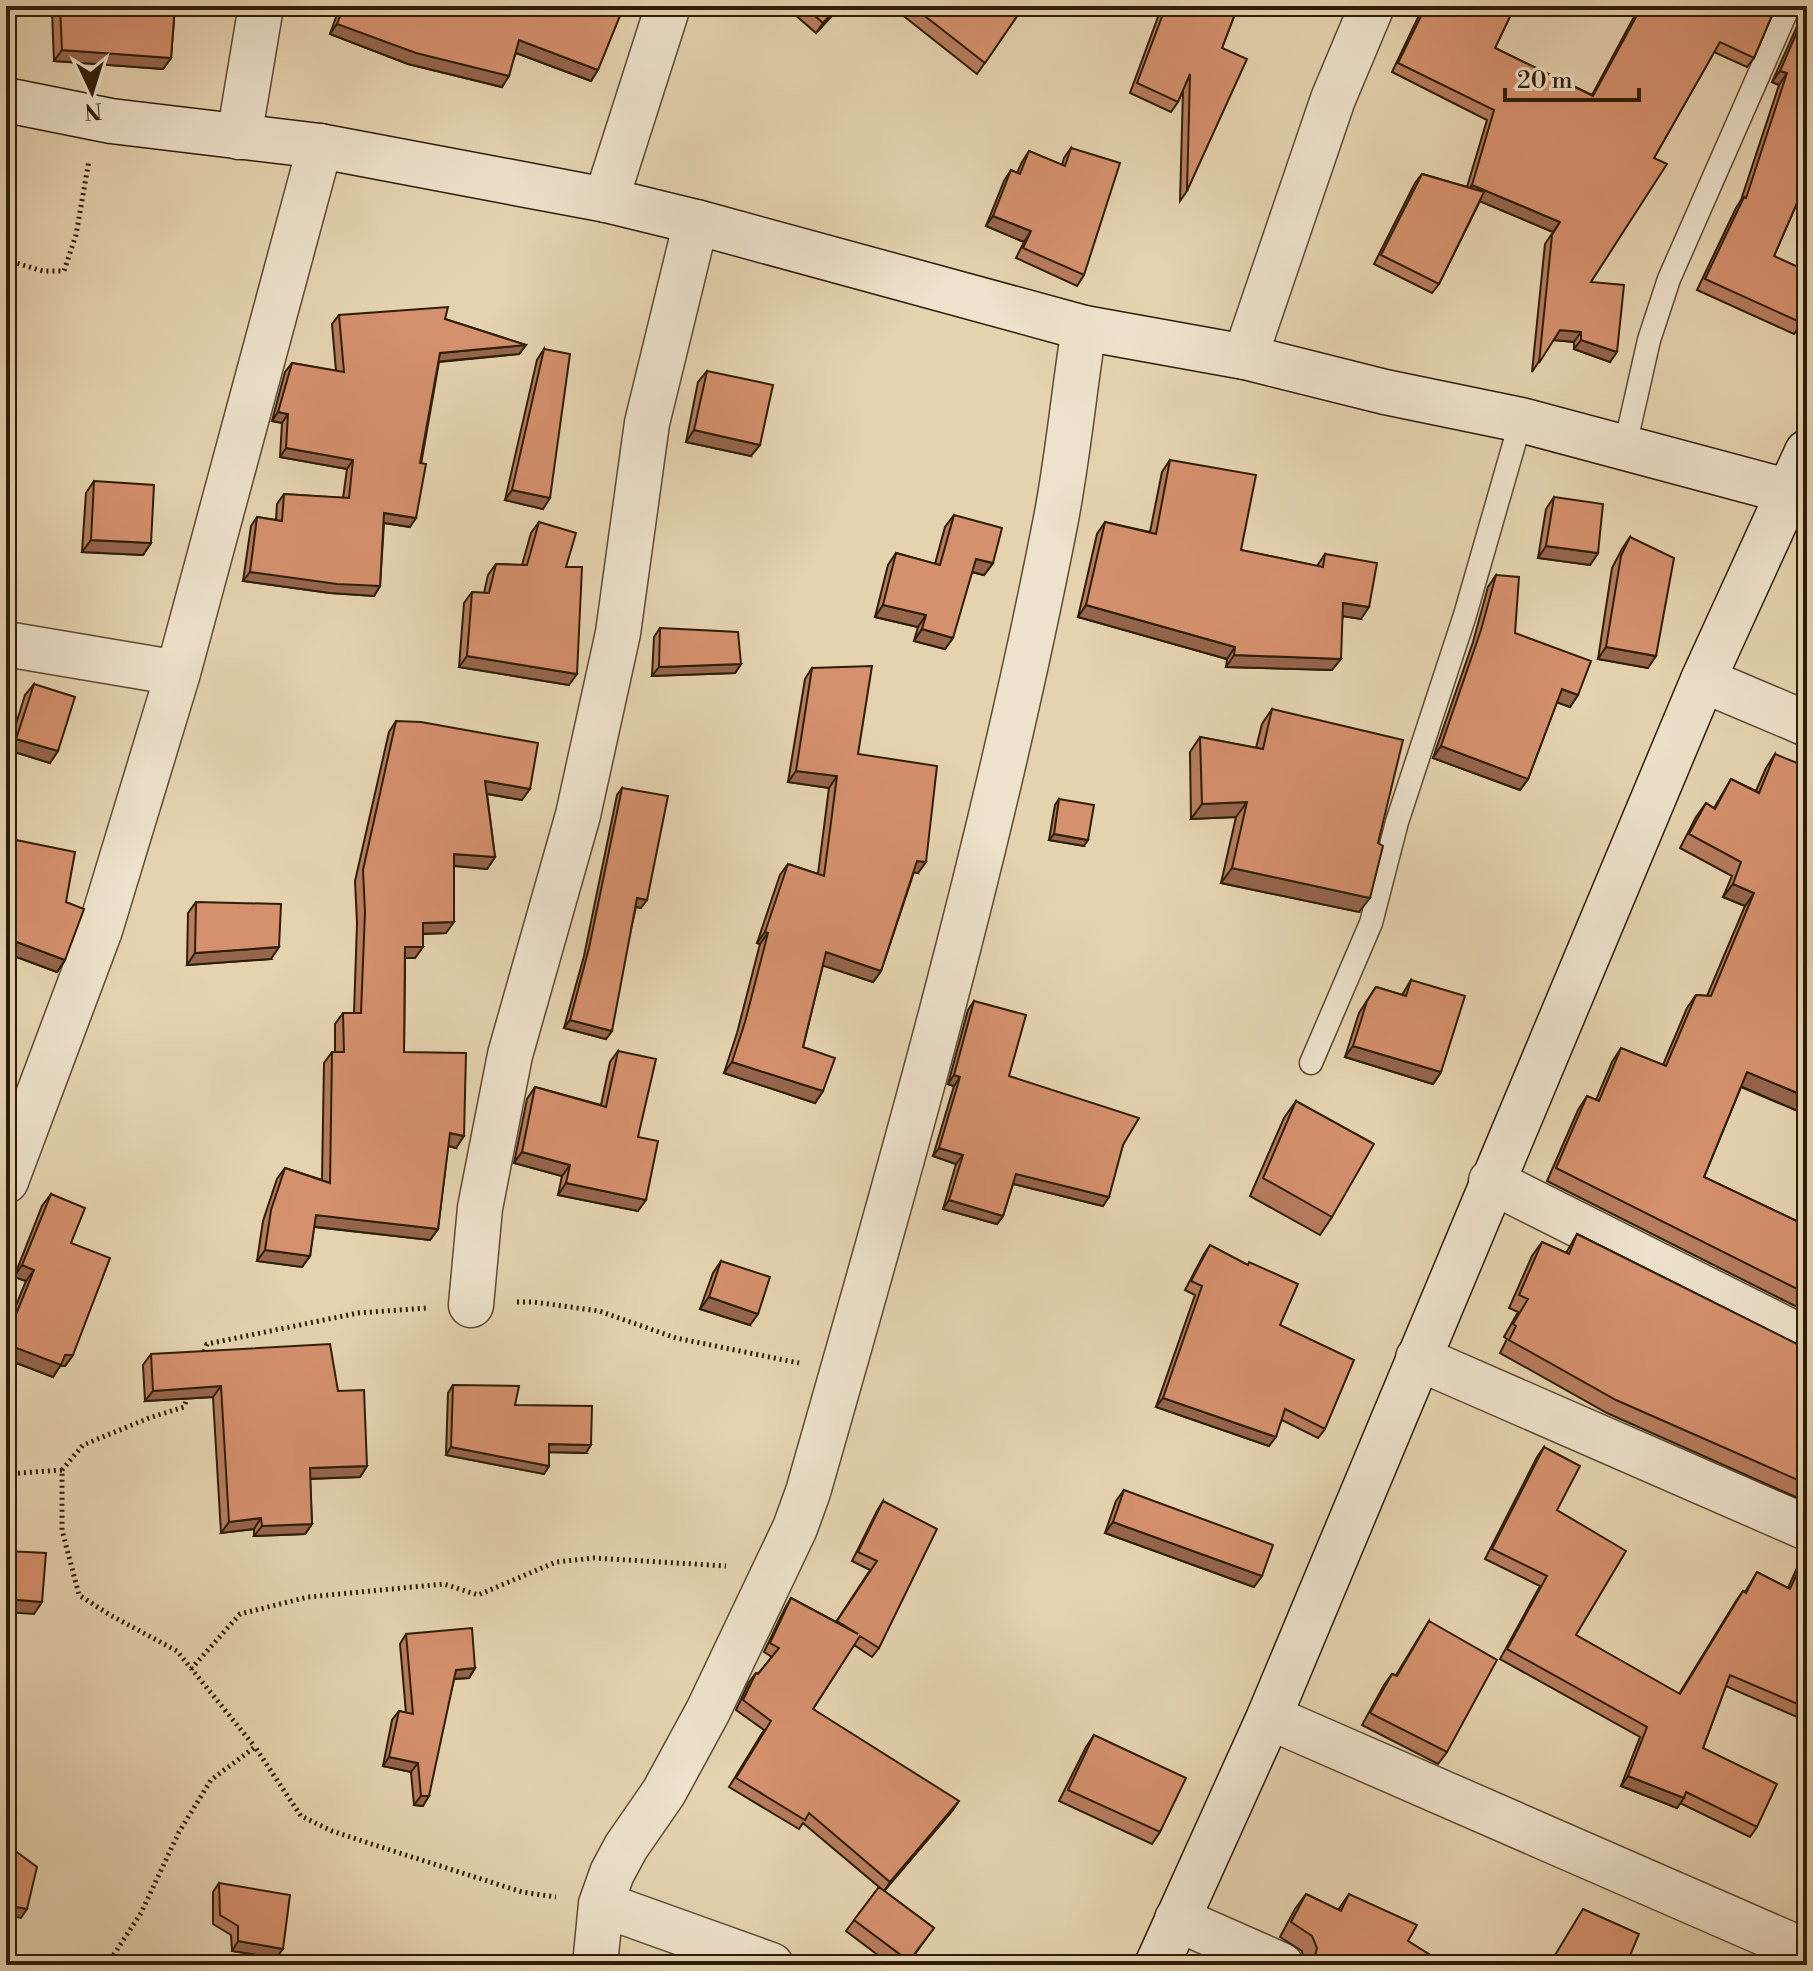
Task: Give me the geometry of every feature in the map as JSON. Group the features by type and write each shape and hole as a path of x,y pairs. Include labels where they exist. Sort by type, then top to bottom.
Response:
{"street":[{"path":"239,137 261,6"},
{"path":"606,200 668,6"},
{"path":"1245,357 1333,99 1372,6"},
{"path":"6,100 111,121 320,146 606,200 1084,328 1245,357 1385,392 1521,420 1790,492"},
{"path":"6,1181 100,930 178,673 320,146"},
{"path":"471,1305 480,1208 510,1055 578,815 618,633 647,423 696,222"},
{"path":"595,1965 601,1904 612,1873 664,1792 708,1711 795,1528 808,1492 1001,780 1056,516 1084,328"},
{"path":"1157,1965 1269,1717 1703,680 1807,452"},
{"path":"6,644 178,673"},
{"path":"1703,680 1807,724"},
{"path":"1491,1181 1807,1340"},
{"path":"1418,1358 1807,1528"},
{"path":"1269,1717 1807,1952"},
{"path":"601,1904 771,1965"},
{"path":"1177,1919 1281,1965"}],"lane":[{"path":"1625,446 1649,340 1669,279 1789,6"},
{"path":"1311,1063 1371,923 1397,822 1465,615 1521,420"}],"path":[{"path":"6,260 43,271 64,271 76,235 87,163 111,121"},
{"path":"198,1369 207,1344 358,1313 534,1302 599,1311 676,1338 843,1371"},
{"path":"193,1382 184,1407 83,1445 62,1470 62,1530 79,1595 177,1651 255,1747 301,1816 332,1831 522,1892 601,1904"},
{"path":"6,1474 62,1470"},
{"path":"191,1669 240,1614 308,1597 444,1584 478,1595 556,1562 594,1558 774,1568"},
{"path":"107,1965 141,1913 179,1832 211,1780 255,1747"}],"building":[{"path":"60,6 175,6 171,58 62,50"},
{"path":"344,6 624,6 598,70 519,40 509,76 416,53 337,24"},
{"path":"804,6 838,6 823,23"},
{"path":"912,6 1024,6 985,63"},
{"path":"1166,6 1238,6 1222,48 1247,59 1187,191 1190,74 1178,102 1137,83"},
{"path":"1426,6 1515,6 1495,48 1593,96 1642,6 1776,6 1754,58 1720,42 1654,158 1667,164 1591,282 1624,285 1617,352 1581,340 1581,332 1560,330 1539,363 1552,235 1560,222 1472,185 1494,110 1398,63"},
{"path":"1807,9 1807,180 1774,256 1807,271 1807,312 1802,323 1705,279 1746,198 1787,73 1780,71"},
{"path":"1071,148 1120,163 1084,275 1023,248 1031,231 993,216 1011,170 1020,174 1029,151 1065,166"},
{"path":"1422,174 1484,192 1439,284 1381,255"},
{"path":"448,307 445,319 526,345 440,353 420,463 426,464 416,518 384,513 380,586 337,584 250,572 257,517 282,521 284,494 349,498 353,460 286,448 288,414 278,412 292,363 344,372 339,315"},
{"path":"544,349 570,354 550,498 512,490"},
{"path":"707,371 773,385 760,445 694,430"},
{"path":"1170,460 1256,475 1241,550 1323,567 1325,554 1377,563 1369,607 1343,603 1341,659 1234,655 1235,647 1086,605 1105,522 1156,534"},
{"path":"94,481 154,485 151,543 91,540"},
{"path":"1554,497 1603,504 1598,553 1546,546"},
{"path":"954,515 1002,528 993,563 976,559 953,638 922,629 926,615 883,605 896,553 940,565"},
{"path":"539,522 576,533 566,567 582,567 577,674 467,656 472,592 489,593 496,564 527,565"},
{"path":"1630,537 1674,558 1656,656 1606,647 1621,556"},
{"path":"1496,575 1519,577 1515,633 1591,661 1578,695 1562,689 1528,779 1441,746 1481,630"},
{"path":"660,628 738,632 741,664 659,667"},
{"path":"872,666 858,754 937,766 926,862 917,861 881,971 826,952 803,1047 835,1058 823,1091 732,1062 768,933 765,932 788,864 824,876 837,776 796,771 812,668"},
{"path":"34,684 75,697 58,751 16,739"},
{"path":"6,701 12,704 6,729"},
{"path":"1272,709 1403,740 1378,843 1383,846 1370,898 1232,868 1247,802 1202,804 1200,737 1263,749"},
{"path":"396,721 421,722 538,743 530,789 485,781 495,857 454,854 454,922 423,923 423,947 405,947 404,1052 466,1053 464,1136 450,1133 438,1229 316,1215 310,1256 265,1250 271,1210 285,1168 330,1183 332,1052 344,1052 343,1013 361,1013 365,912 363,870"},
{"path":"1775,754 1807,767 1807,1097 1747,1072 1704,1177 1807,1226 1807,1294 1556,1168 1587,1096 1599,1101 1621,1048 1666,1066 1696,995 1711,996 1754,893 1733,884 1741,862 1689,834 1706,803 1715,809 1731,779 1759,793"},
{"path":"622,788 668,796 647,900 637,898 612,1031 570,1020 589,948"},
{"path":"1059,799 1094,805 1088,840 1054,834"},
{"path":"16,840 75,852 66,902 84,909 65,960 6,938 6,866"},
{"path":"196,902 281,904 279,947 195,953"},
{"path":"1411,980 1465,996 1441,1072 1353,1046 1367,1001 1376,987 1406,996"},
{"path":"974,1001 1026,1015 1009,1076 1139,1118 1123,1145 1109,1197 1016,1174 1003,1216 949,1200 963,1155 939,1148 960,1077 954,1075"},
{"path":"618,1051 656,1059 638,1137 658,1141 646,1200 566,1183 570,1165 522,1152 535,1087 606,1107"},
{"path":"1296,1101 1374,1144 1332,1217 1263,1178"},
{"path":"51,1194 85,1208 71,1243 110,1258 73,1355 65,1355 61,1365 6,1344 34,1270 22,1265"},
{"path":"1577,1234 1807,1349 1807,1484 1616,1400 1509,1340 1516,1326 1513,1324 1528,1299 1519,1295 1542,1242 1569,1254"},
{"path":"1210,1245 1248,1265 1249,1262 1298,1284 1280,1325 1354,1360 1325,1429 1285,1409 1276,1437 1163,1398 1202,1286 1191,1281"},
{"path":"721,1261 770,1277 758,1314 709,1297"},
{"path":"330,1344 338,1391 364,1390 367,1466 310,1468 312,1524 262,1526 261,1518 229,1522 221,1386 153,1391 151,1354"},
{"path":"453,1385 519,1386 515,1405 592,1406 591,1445 549,1444 549,1466 451,1447"},
{"path":"1544,1447 1580,1466 1557,1510 1626,1551 1576,1635 1680,1694 1757,1572 1790,1589 1807,1552 1807,1708 1730,1675 1703,1748 1777,1784 1757,1827 1686,1792 1684,1798 1628,1776 1647,1727 1507,1649 1547,1576 1492,1549"},
{"path":"1124,1490 1273,1545 1262,1576 1113,1522"},
{"path":"883,1501 937,1529 879,1648 860,1636 813,1709 959,1801 890,1882 809,1813 805,1820 736,1778 771,1721 743,1700 756,1673 779,1648 770,1643 791,1598 858,1634 837,1621 877,1561 858,1552"},
{"path":"6,1551 46,1553 42,1602 6,1599"},
{"path":"1429,1621 1497,1660 1447,1752 1370,1713 1392,1674 1397,1676"},
{"path":"472,1628 475,1668 456,1670 429,1796 421,1796 418,1763 389,1757 399,1711 413,1714 406,1634"},
{"path":"1094,1735 1186,1778 1160,1832 1068,1790"},
{"path":"6,1844 37,1867 27,1909 6,1905"},
{"path":"219,1883 290,1895 283,1949 238,1941 238,1926 220,1915"},
{"path":"879,1887 934,1928 909,1961 854,1920"},
{"path":"1306,1894 1341,1911 1349,1894 1417,1925 1408,1941 1446,1965 1311,1965 1317,1948 1312,1936 1291,1922"},
{"path":"1583,1909 1639,1934 1626,1965 1549,1965"}]}
